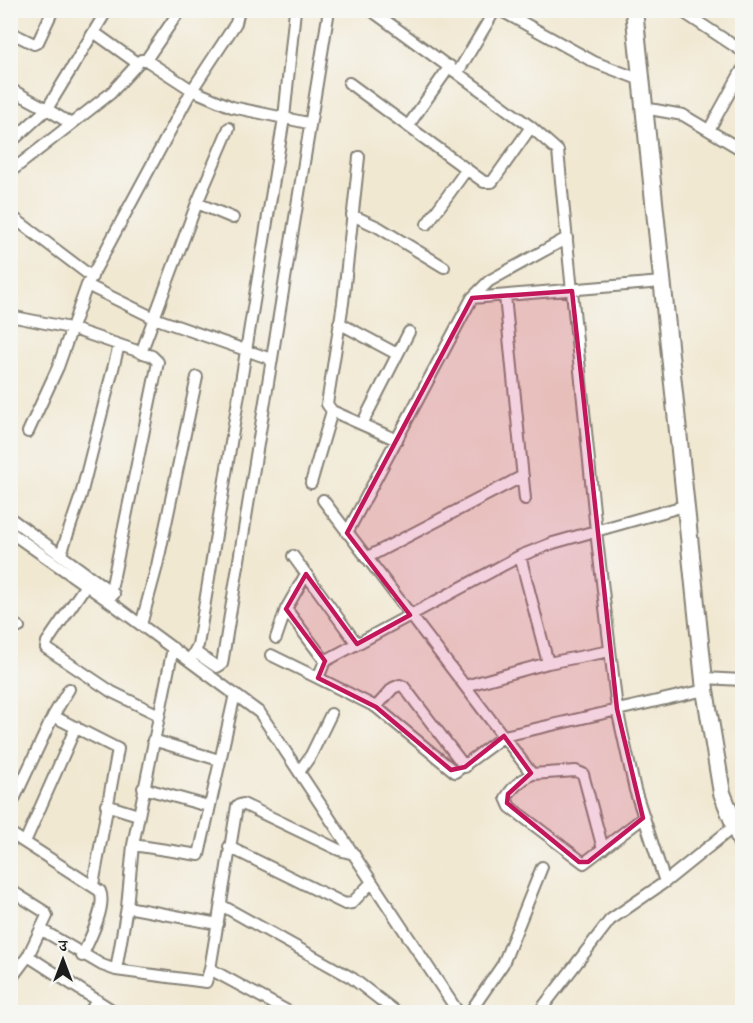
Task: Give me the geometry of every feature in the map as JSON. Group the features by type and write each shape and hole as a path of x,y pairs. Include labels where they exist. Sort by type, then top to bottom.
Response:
{"street":[{"path":"10,143 47,109 107,10"},
{"path":"10,172 111,93 141,61 180,10"},
{"path":"28,432 58,367 70,328 89,281 192,90 236,23 240,10"},
{"path":"192,656 217,539 284,118 295,10"},
{"path":"10,532 173,648 217,667 222,664 308,123 329,10"},
{"path":"408,126 497,10 594,62 641,80"},
{"path":"634,10 684,506 705,684 722,793 738,824 742,844"},
{"path":"680,10 742,51"},
{"path":"10,32 34,44 38,42 52,11"},
{"path":"375,13 531,126 558,151 596,531 617,709 643,819 664,882"},
{"path":"95,33 192,90 245,112 308,123"},
{"path":"709,130 742,70"},
{"path":"349,83 484,182 492,182 531,126"},
{"path":"10,89 71,124"},
{"path":"644,108 683,115 742,150"},
{"path":"141,352 197,203 229,128"},
{"path":"311,483 332,411 327,399 339,323 359,157"},
{"path":"427,224 467,170"},
{"path":"197,203 233,218"},
{"path":"10,215 89,281 154,318 271,359"},
{"path":"352,215 378,227 444,267"},
{"path":"347,533 472,298 489,281 567,238"},
{"path":"472,298 662,282"},
{"path":"505,296 525,499"},
{"path":"10,316 70,328 156,359 158,367 111,590"},
{"path":"339,323 398,354"},
{"path":"362,424 409,332"},
{"path":"61,554 81,495 119,345"},
{"path":"141,625 159,556 196,377"},
{"path":"332,411 397,440"},
{"path":"366,558 523,476"},
{"path":"323,500 532,774"},
{"path":"318,678 325,661 520,556 554,543 684,506"},
{"path":"10,518 111,590 116,598 114,604"},
{"path":"293,556 357,644"},
{"path":"520,556 548,663"},
{"path":"276,638 286,609 306,574"},
{"path":"86,585 47,642 46,648 112,692 159,716"},
{"path":"286,609 325,661"},
{"path":"116,970 127,907 138,815 173,648"},
{"path":"465,686 548,663 610,651"},
{"path":"271,655 376,707 452,770 459,771 504,736 617,709 705,684 742,680"},
{"path":"192,656 260,713 458,1012"},
{"path":"376,707 393,688 404,687 465,767"},
{"path":"10,808 53,716 69,689"},
{"path":"133,845 199,855 208,806 235,694"},
{"path":"299,772 311,755 332,714"},
{"path":"53,716 118,749 93,885"},
{"path":"26,842 76,728"},
{"path":"153,740 219,760"},
{"path":"603,849 584,774 576,771 532,774 523,779 508,794 506,798 510,807 579,862 588,862 643,819"},
{"path":"143,788 208,806"},
{"path":"42,930 82,956 116,970 202,982 208,980 235,809 239,804 354,854"},
{"path":"106,805 138,815"},
{"path":"539,1012 610,920 664,882 738,824"},
{"path":"10,833 100,891 102,901 82,956"},
{"path":"229,847 345,904 352,903 372,882"},
{"path":"470,1012 503,964 542,867"},
{"path":"10,890 45,912 47,920 28,956 12,977"},
{"path":"221,905 352,978 396,1012"},
{"path":"127,907 218,924"},
{"path":"28,956 115,1012"},
{"path":"210,969 289,1012"},
{"path":"90,1012 97,1000"}],"highlighted area":[{"path":"572,291 617,709 643,818 588,862 579,862 507,803 508,794 531,773 504,736 465,767 451,770 376,707 318,678 325,661 286,609 306,574 357,644 410,615 347,533 472,298"}]}
